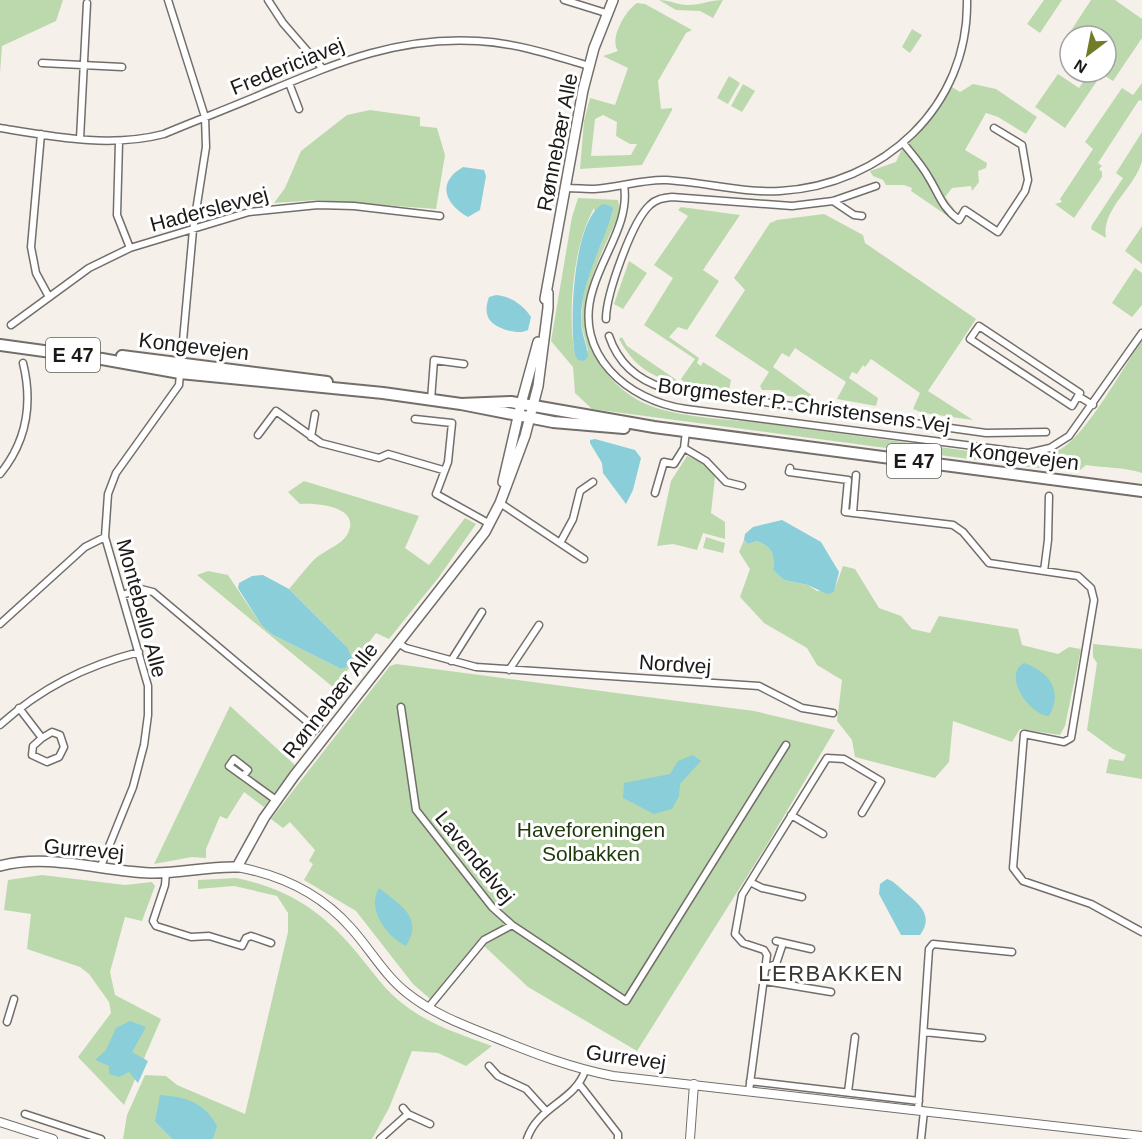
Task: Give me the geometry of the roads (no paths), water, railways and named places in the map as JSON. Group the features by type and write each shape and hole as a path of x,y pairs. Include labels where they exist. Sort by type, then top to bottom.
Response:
{"main road":[{"name":"Rønnebær Alle","path":"237,867 276,800 462,562 500,504 509,482 548,293 574,128 606,13 613,0"},
{"name":"Rønnebær Alle","path":"487,523 504,480 524,410 540,379 548,293"},
{"name":"Kongevejen","path":"0,340 181,368"},
{"name":"Kongevejen","path":"0,345 181,368 300,377 431,400 634,423 1142,491"},
{"name":"Kongevejen","path":"524,410 590,426 654,427"},
{"name":"Gurrevej","path":"0,866 64,862 140,872 237,867"}],"street":[{"name":"Montebello Alle","path":"101,866 134,787 144,745 148,686 105,537 104,523 111,483 176,391 181,368 193,230 206,147 205,117 168,0"},
{"path":"268,0 283,23 322,68"},
{"path":"564,0 606,13"},
{"path":"566,188 594,189 667,180 776,191 826,185 867,169 903,143 932,112 952,76 965,35 968,0"},
{"path":"80,139 87,3"},
{"name":"Fredericiavej","path":"0,128 119,142 164,134 322,68 368,52 396,46 453,40 502,43 590,66"},
{"path":"42,63 122,67"},
{"path":"289,83 299,109"},
{"path":"903,143 930,179 943,206 951,214 959,220 965,210 998,232 1025,191 1028,180 1022,145 994,128"},
{"path":"40,134 31,247 36,273 49,297"},
{"path":"119,142 117,215 130,248"},
{"name":"Borgmester P. Christensens Vej","path":"624,185 625,211 592,290 590,320 597,349 611,373 630,390 653,401 686,409 1028,453 1050,448 1069,436 1142,333"},
{"path":"606,319 611,286 623,257 644,211 658,200 672,197 777,207 833,201 876,186"},
{"path":"776,191 777,207"},
{"path":"833,201 854,215 862,216"},
{"name":"Haderslevvej","path":"11,326 89,268 130,248 249,213 318,205 354,206 440,216"},
{"path":"609,250 623,257"},
{"path":"979,326 1080,393 1078,396 1072,406 970,339 979,326"},
{"path":"609,336 617,354 637,376 655,385 687,393 986,433 1046,432"},
{"path":"431,400 434,360 464,364"},
{"path":"0,474 17,450 26,422 29,387 23,363"},
{"path":"686,409 687,393"},
{"path":"1078,396 1093,405"},
{"path":"258,435 276,411 311,437 330,446 379,458 388,454 443,470"},
{"path":"311,437 315,414"},
{"path":"841,429 842,414"},
{"path":"415,419 452,423 448,462 443,470 436,494 487,523"},
{"path":"655,493 664,462 674,464 684,448 686,431"},
{"path":"982,448 986,433"},
{"path":"684,448 706,460 726,482 742,486"},
{"path":"790,468 789,472 848,480 845,512 953,525 963,532 989,563 1083,579 1091,588 1094,600 1071,738 1064,742 1024,734 1015,873 1023,881 1091,904 1142,932"},
{"path":"853,513 856,475"},
{"path":"560,543 573,519 580,491 593,482"},
{"path":"1044,571 1049,496"},
{"path":"500,504 584,559"},
{"path":"1,621 85,547 105,537"},
{"path":"123,596 141,589 153,592 316,729"},
{"path":"451,662 482,612"},
{"path":"509,670 538,625"},
{"name":"Nordvej","path":"398,642 406,648 451,662 509,670 759,686 802,708 833,713"},
{"path":"0,725 19,708 74,673 99,663 139,652"},
{"name":"Lavendelvej","path":"401,707 416,810 492,907 512,925 626,1001 786,745"},
{"path":"19,708 42,738"},
{"path":"51,732 60,735 64,747 59,757 47,762 32,755 33,746 42,738 51,732"},
{"path":"749,1091 767,968 764,950 743,943 735,934 742,895 827,758 836,757 881,781 862,813"},
{"path":"244,775 276,800"},
{"path":"791,815 823,834"},
{"name":"Gurrevej","path":"237,867 275,876 324,903 351,928 406,993 428,1008 466,1026 585,1071 1142,1136"},
{"path":"166,872 165,885 153,921 156,926 191,937 209,936 242,946 246,938 251,936 271,943"},
{"path":"750,882 762,888 802,897"},
{"path":"428,1008 484,940 512,925"},
{"path":"776,941 811,949"},
{"path":"767,968 776,964 783,943"},
{"path":"921,1139 919,1101 929,949 933,944 1012,952"},
{"path":"765,981 831,992"},
{"path":"7,1022 14,999"},
{"path":"924,1032 982,1038"},
{"path":"848,1092 855,1037"},
{"path":"489,1066 498,1076 526,1089 546,1112"},
{"path":"527,1139 535,1122 580,1085 585,1071"},
{"path":"750,1081 919,1101"},
{"path":"690,1139 694,1084"},
{"path":"580,1085 618,1134 618,1139"},
{"path":"403,1108 408,1114 430,1124"},
{"path":"25,1114 101,1139"},
{"path":"380,1139 408,1114"},
{"path":"0,1122 53,1139"}],"water":[{"path":"463,167 484,170 486,176 480,210 468,217 454,206 447,193 449,180"},
{"path":"603,204 613,209 588,277 582,305 582,329 588,357 584,361 578,360 575,355 573,298 579,250 585,230 593,214"},
{"path":"496,295 511,299 524,309 531,317 528,330 510,331 489,320 487,304 489,297"},
{"path":"595,439 635,450 641,458 633,490 626,504 603,473 602,463 590,443 590,440"},
{"path":"782,520 821,542 839,572 834,592 827,594 808,585 784,580 773,570 773,555 766,546 757,541 748,544 744,540 745,534 753,527"},
{"path":"263,575 289,589 347,647 352,658 345,668 341,669 273,635 262,626 238,588 239,583 252,576"},
{"path":"1024,663 1040,671 1051,683 1055,698 1049,716 1034,709 1021,694 1016,676 1018,669"},
{"path":"693,755 701,761 680,784 679,796 672,809 654,814 623,798 624,783 670,774 678,761"},
{"path":"887,879 895,883 924,911 926,922 920,935 901,935 879,894 880,884"},
{"path":"379,888 402,906 411,919 411,936 406,946 392,936 380,921 375,905"},
{"path":"130,1021 146,1027 132,1052 148,1061 138,1083 129,1072 119,1077 109,1074 109,1066 95,1060 106,1050 116,1028"},
{"path":"160,1095 186,1099 200,1106 217,1126 213,1139 172,1139 155,1122"}],"district":[{"name":"LERBAKKEN","path":"831,973"}],"park label":[{"name":"Haveforeningen Solbakken","path":"591,841"}]}
